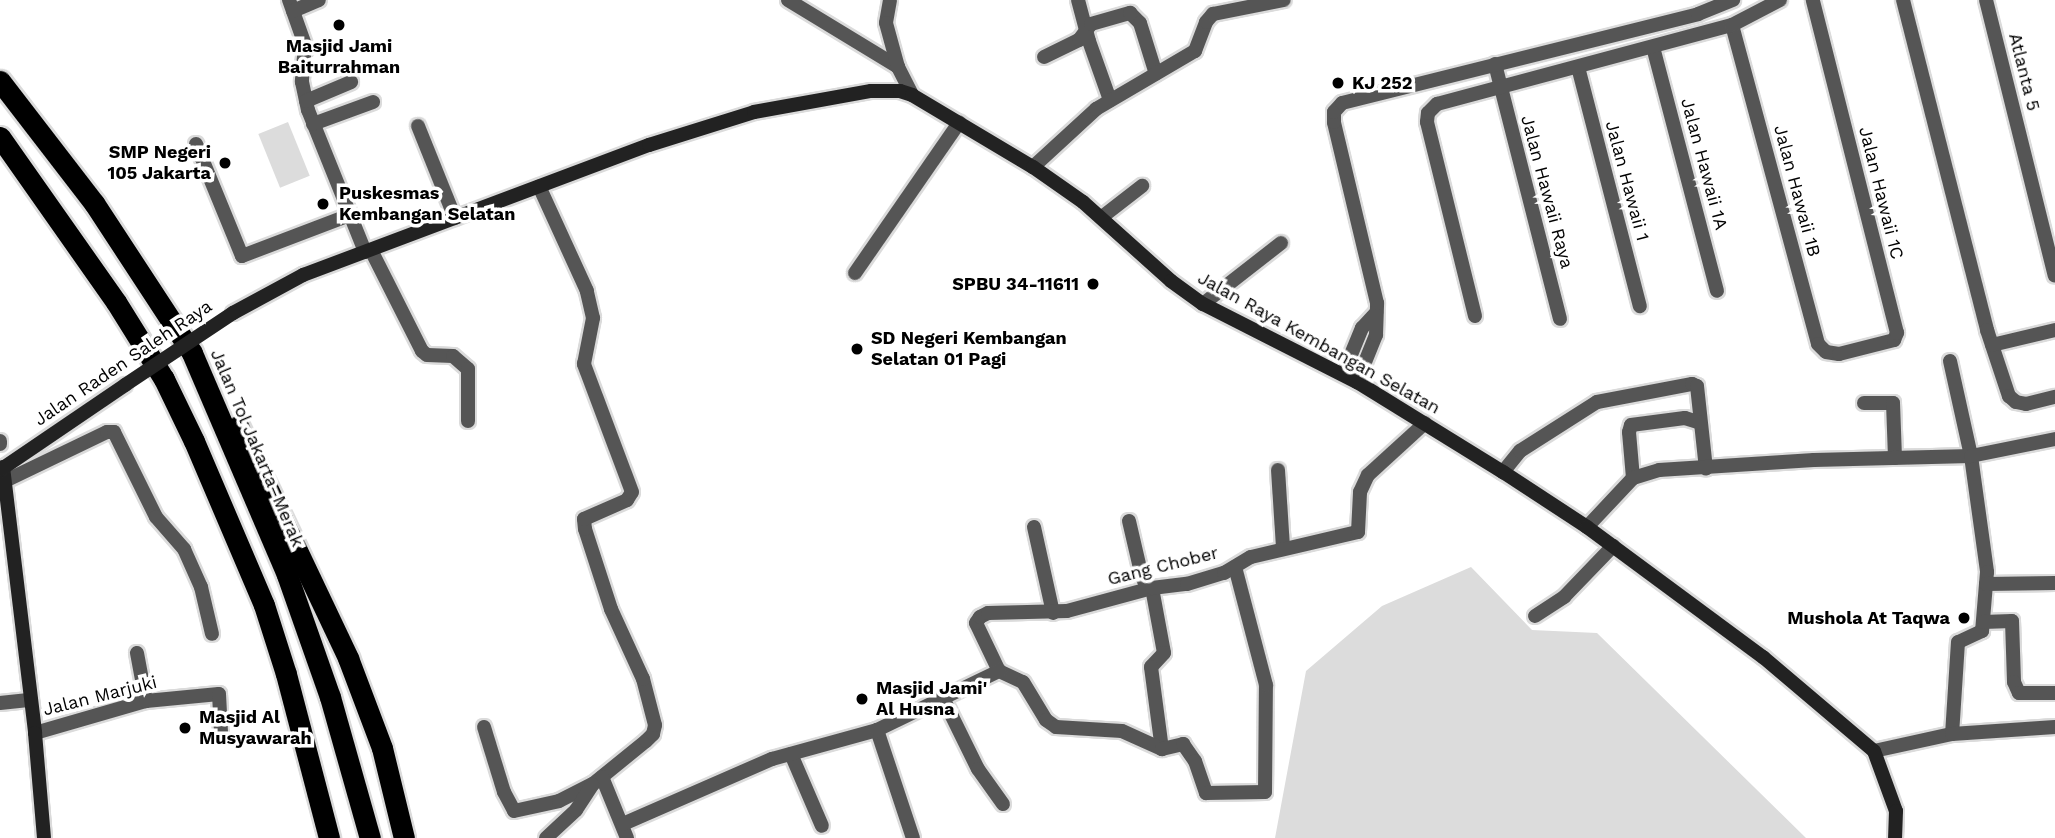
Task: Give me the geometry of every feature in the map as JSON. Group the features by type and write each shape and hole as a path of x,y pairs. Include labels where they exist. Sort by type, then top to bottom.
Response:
{"highway":[{"name":"Jalan Tol Jakarta–Merak","path":"0,81 94,203 192,354 287,575 331,697 370,838"},
{"path":"0,137 116,302 164,379 194,441 264,605 286,674 329,838"},
{"path":"192,354 253,453 348,657 382,748 404,838"}],"main road":[{"name":"Jalan Raya Kembangan Selatan","path":"233,313 303,275 649,145 754,112 871,91 889,90 912,95 1033,166 1102,217 1163,274 1203,304 1343,374 1503,472 1587,527 1763,657 1874,751 1896,811 1895,838"},
{"name":"Jalan Raden Saleh Raya","path":"2,468 233,313"},
{"path":"2,468 36,733 44,838"}],"street":[{"path":"319,0 291,6 305,45 302,82 313,124 350,215 423,353 453,356 468,369 468,421"},
{"path":"788,0 898,67"},
{"path":"890,0 886,23 898,67 912,95"},
{"path":"1078,0 1111,100"},
{"path":"1033,166 1062,138 1111,100 1195,51 1206,22 1213,14 1284,0"},
{"path":"1475,316 1427,122 1429,113 1437,104 1497,75 1698,14 1733,0"},
{"path":"1357,382 1376,335 1377,303 1334,122 1334,112 1352,99 1497,75 1577,67 1732,25 1780,0"},
{"name":"Jalan Hawaii 1C","path":"1813,0 1897,333 1894,340 1839,354"},
{"path":"1903,0 1992,345 2010,396 2016,402 2026,404 2055,397"},
{"name":"Atlanta 5","path":"1986,0 2055,276"},
{"path":"1044,57 1079,40 1086,29 1122,13 1136,16 1156,74"},
{"name":"Jalan Hawaii 1B","path":"1732,25 1818,344 1826,352 1839,354"},
{"name":"Jalan Hawaii 1A","path":"1653,47 1717,291"},
{"name":"Jalan Hawaii 1","path":"1577,67 1640,306"},
{"name":"Jalan Hawaii Raya","path":"1497,75 1560,318"},
{"path":"306,102 351,82"},
{"path":"313,124 373,102"},
{"path":"855,273 959,122"},
{"path":"418,126 455,218"},
{"path":"196,144 242,256 350,215"},
{"path":"484,727 504,792 514,811 559,801 597,780 653,734 655,725 643,679 611,609 584,529 584,519 627,500 632,492 584,364 593,318 587,291 539,186"},
{"path":"1102,217 1143,186"},
{"path":"1203,304 1281,243"},
{"path":"1343,374 1362,327 1376,313"},
{"path":"1992,345 2055,330"},
{"path":"1950,361 1971,456 1986,584 1983,622 1979,634 1958,642 1952,734"},
{"path":"1503,472 1520,451 1597,402 1695,384 1706,469"},
{"path":"1864,403 1889,401 1894,404 1895,458"},
{"path":"1633,478 1629,432 1632,425 1685,418 1700,423"},
{"name":"Gang Chober","path":"999,671 978,632 976,623 980,617 995,612 1053,613 1150,588 1186,584 1224,573 1251,557 1358,532 1360,492 1368,475 1425,423"},
{"path":"2,468 107,432 114,432 156,517 184,549 201,587 212,634"},
{"path":"1587,527 1633,478 1659,470 1971,456 2055,439"},
{"path":"1278,470 1283,548"},
{"path":"1129,521 1142,577 1150,588 1164,653 1151,667 1163,749"},
{"path":"1034,527 1053,613"},
{"path":"1535,616 1564,597 1613,546"},
{"path":"597,780 625,831 772,759 877,730 999,671 1023,682 1049,724 1064,728 1122,732 1163,749 1183,744 1206,793 1265,792 1266,685 1235,567"},
{"path":"1986,584 2055,583"},
{"path":"1983,622 2012,621 2014,682 2019,693 2055,693"},
{"path":"137,653 146,701"},
{"name":"Jalan Marjuki","path":"36,733 146,701 219,694 221,732"},
{"path":"943,698 978,769 1003,804"},
{"path":"0,703 31,700"},
{"path":"1874,751 1952,734 2055,727"},
{"path":"877,730 913,838"},
{"path":"791,754 822,826"},
{"path":"546,838 576,810 597,780"}],"shaded area":[{"path":"288,122 310,176 280,188 258,134"},
{"path":"1471,567 1532,630 1597,633 1806,838 1275,838 1306,671 1382,606"}],"place":[{"name":"Masjid Jami Baiturrahman","path":"339,25"},
{"name":"KJ 252","path":"1338,83"},
{"name":"SMP Negeri 105 Jakarta","path":"225,163"},
{"name":"Puskesmas Kembangan Selatan","path":"323,204"},
{"name":"SPBU 34-11611","path":"1093,284"},
{"name":"SD Negeri Kembangan Selatan 01 Pagi","path":"857,349"},
{"name":"Mushola At Taqwa","path":"1964,618"},
{"name":"Masjid Jami' Al Husna","path":"862,699"},
{"name":"Masjid Al Musyawarah","path":"185,728"}]}
